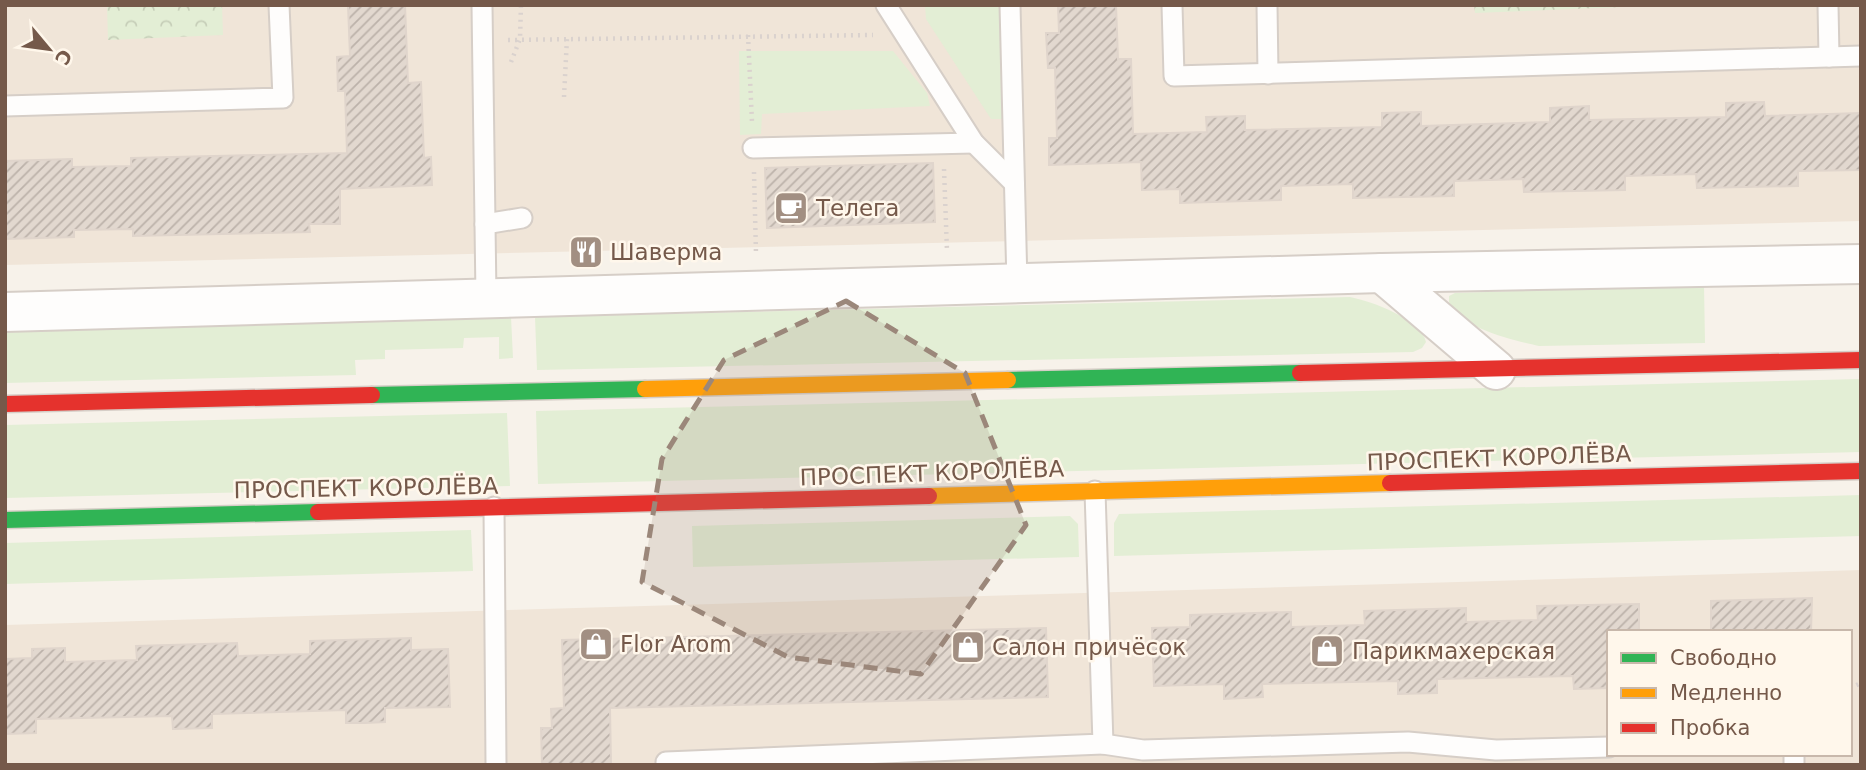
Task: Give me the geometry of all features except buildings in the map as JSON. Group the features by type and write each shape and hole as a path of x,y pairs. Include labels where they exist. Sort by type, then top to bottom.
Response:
{"street":[{"path":"5,312 1382,273 1861,264"},
{"path":"1382,273 1496,370"},
{"path":"5,404 1861,360"},
{"name":"ПРОСПЕКТ КОРОЛЁВА","path":"5,520 1861,471"}],"lane":[{"path":"5,106 284,98 279,5"},
{"path":"482,5 486,297"},
{"path":"886,5 974,143 1014,183"},
{"path":"1010,5 1017,284"},
{"path":"1172,5 1174,76 1861,56"},
{"path":"1267,5 1268,74"},
{"path":"1828,5 1829,57"},
{"path":"753,148 974,143"},
{"path":"485,224 522,218"},
{"path":"1095,491 1103,744"},
{"path":"494,507 496,765"},
{"path":"666,765 666,762 1103,744 1143,750 1238,756 1408,742 1496,757 1607,747"}],"path":[{"path":"520,39 521,5"},
{"path":"482,41 748,35 903,35"},
{"path":"748,35 756,260"},
{"path":"564,97 568,38"},
{"path":"944,144 947,257"}],"highlighted area":[{"path":"846,301 965,373 1026,525 921,674 788,657 642,582 662,459 724,360"}],"shaded area":[{"path":"5,5 1861,5 1861,221 5,265"},
{"path":"1861,570 1861,765 5,765 5,625"}],"green space":[{"path":"107,5 222,5 223,35 108,40"},
{"path":"925,5 999,5 1003,119 991,119 926,19"},
{"path":"1474,5 1671,5 1475,13"},
{"path":"739,51 893,51 927,93 930,106 762,114 761,134 740,135"},
{"path":"1704,285 1705,343 1539,346 1502,337 1476,326 1455,311 1449,302 1449,296 1455,293"},
{"path":"1350,297 1394,312 1415,326 1426,342 1422,348 1413,352 537,370 535,317"},
{"path":"511,317 513,358 499,359 499,337 464,338 463,348 385,350 385,359 355,360 356,375 5,383 5,331"},
{"path":"1861,379 1861,452 538,484 536,411"},
{"path":"507,413 510,486 5,498 5,425"},
{"path":"1861,495 1861,536 1114,556 1114,523 1119,514"},
{"path":"1070,516 1078,524 1079,557 693,567 692,526"},
{"path":"471,530 473,571 5,584 5,543"}],"traffic: fast":[{"path":"1008,380 1300,373"},
{"path":"372,395 645,389"},
{"path":"5,520 318,512"}],"traffic: slow":[{"path":"645,389 1008,380"},
{"path":"929,496 1390,483"}],"traffic: jam":[{"path":"1300,373 1861,360"},
{"path":"5,404 372,395"},
{"path":"1390,483 1861,471"},
{"path":"318,512 929,496"}],"place":[{"name":"Телега","path":"791,208"},
{"name":"Шаверма","path":"586,252"},
{"name":"Flor Arom","path":"596,644"},
{"name":"Салон причёсок","path":"968,647"},
{"name":"Парикмахерская","path":"1327,651"}]}
